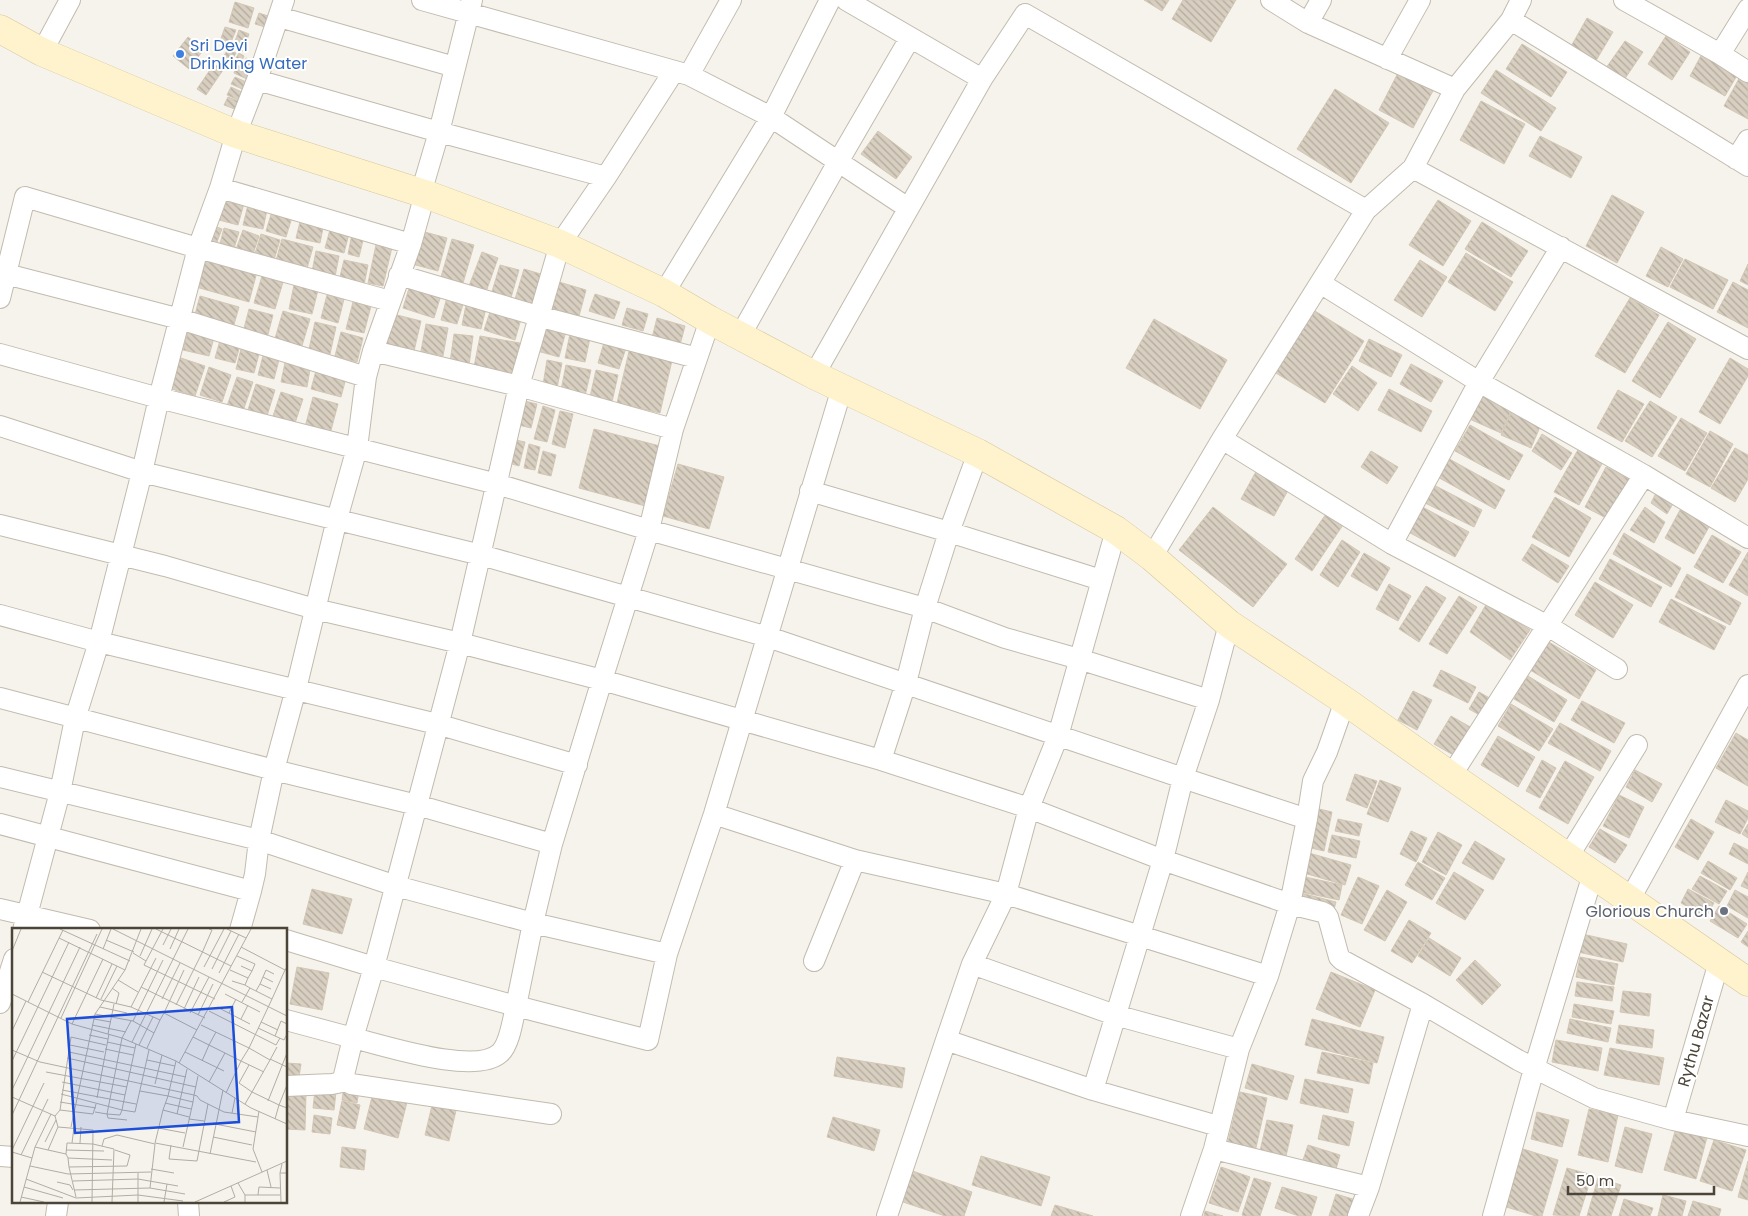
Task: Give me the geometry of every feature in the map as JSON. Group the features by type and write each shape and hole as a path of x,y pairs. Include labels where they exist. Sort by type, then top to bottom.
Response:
{"main road":[{"path":"0,29 42,52 236,134 423,194 560,244 664,293 710,320 814,375 978,453 1116,530 1152,557 1229,624 1345,701 1748,982"}],"street":[{"path":"42,52 70,0"},
{"path":"422,0 470,6 681,73 771,118 908,208"},
{"path":"552,1114 351,1084 344,1075 460,643 519,386 560,244 731,0"},
{"path":"664,293 771,118 830,0"},
{"path":"846,0 982,79"},
{"path":"1271,0 1308,23 1455,89"},
{"path":"1308,23 1322,0"},
{"path":"1387,59 1420,0"},
{"path":"1152,557 1222,439 1366,210 1413,168 1455,89 1511,20 1521,0"},
{"path":"1624,0 1720,54 1748,72"},
{"path":"244,928 250,891 255,874 259,840 274,770 296,689 337,519 357,448 366,377 373,351 411,244 470,6"},
{"path":"814,375 982,79 1029,7 1366,210"},
{"path":"26,923 47,836 60,792 75,719 99,642 198,248 220,188 236,134 282,8 455,66"},
{"path":"1720,54 1748,9"},
{"path":"1511,20 1742,162 1748,140"},
{"path":"740,336 910,38"},
{"path":"257,80 606,177"},
{"path":"1413,168 1748,349"},
{"path":"220,188 411,244"},
{"path":"0,298 25,197 198,248 390,301"},
{"path":"1392,544 1479,382 1561,247"},
{"path":"6,274 180,319 366,377"},
{"path":"399,275 538,316 697,358"},
{"path":"1320,283 1479,382 1644,475 1748,538"},
{"path":"288,1021 426,1057 460,1061 486,1060 500,1053 506,1045 552,844 649,530 673,429 710,320"},
{"path":"373,351 519,386 673,429"},
{"path":"0,354 159,398 497,484 649,530 925,608 1005,638 1209,700"},
{"path":"288,941 374,967 648,1040 667,954 714,814 842,388"},
{"path":"0,426 142,472 481,555 768,637 1307,819"},
{"path":"1222,439 1392,544 1548,626 1617,669"},
{"path":"881,760 906,683 925,608 978,453"},
{"path":"1451,776 1644,475"},
{"path":"810,491 950,532 1101,580"},
{"path":"0,525 165,566 315,609 460,643 602,680 881,760 1029,808 1163,860 1290,904 1326,914 1339,957 1342,960 1534,1069 1594,1098 1673,1120 1748,1136"},
{"path":"887,1216 972,964 1006,894 1029,808 1058,736 1116,530"},
{"path":"0,615 99,642 438,724 577,765"},
{"path":"1093,1090 1163,860 1183,778 1209,700 1229,624"},
{"path":"1630,899 1748,685"},
{"path":"0,698 75,719 417,805 552,844"},
{"path":"1191,1216 1214,1149 1218,1126 1239,1049 1268,976 1290,904 1313,781 1327,752 1345,701"},
{"path":"1568,857 1637,745"},
{"path":"0,777 259,840 396,886 533,923 667,954"},
{"path":"714,814 855,860 1006,894 1268,976"},
{"path":"0,824 250,891"},
{"path":"814,961 855,860"},
{"path":"1493,1216 1534,1069 1593,874"},
{"path":"0,909 26,923 72,928"},
{"name":"Rythu Bazar","path":"1673,1120 1718,962"},
{"path":"972,964 1115,1015 1239,1049"},
{"path":"4,994 12,966"},
{"path":"1358,1216 1369,1188 1422,1004"},
{"path":"946,1040 1093,1090 1218,1126"},
{"path":"288,1086 332,1084 347,1081"},
{"path":"1214,1149 1369,1188"}],"building":[{"path":"1144,0 1169,0 1162,11"},
{"path":"1183,0 1236,0 1211,42 1172,19"},
{"path":"235,2 254,8 248,28 229,22"},
{"path":"259,13 268,16 265,27 255,24"},
{"path":"1587,18 1613,32 1594,64 1569,50"},
{"path":"225,27 236,30 229,47 220,41"},
{"path":"239,30 249,34 243,51 233,47"},
{"path":"1666,36 1690,52 1672,80 1648,64"},
{"path":"188,37 204,49 189,69 173,56"},
{"path":"1625,41 1643,52 1624,80 1606,68"},
{"path":"1522,44 1567,72 1551,97 1506,69"},
{"path":"228,49 236,53 230,64 222,59"},
{"path":"1703,52 1739,72 1725,96 1690,76"},
{"path":"239,53 244,56 241,63 235,60"},
{"path":"246,58 252,60 249,66 243,63"},
{"path":"214,64 223,70 206,95 197,89"},
{"path":"237,65 254,73 251,81 234,73"},
{"path":"1496,70 1556,108 1541,131 1481,93"},
{"path":"1399,71 1434,89 1413,128 1379,110"},
{"path":"1741,75 1748,79 1748,119 1724,106"},
{"path":"235,77 253,85 249,92 231,84"},
{"path":"231,87 246,94 243,102 227,95"},
{"path":"1335,89 1389,123 1351,183 1297,149"},
{"path":"228,97 243,103 240,111 224,105"},
{"path":"1481,101 1525,124 1504,164 1460,140"},
{"path":"878,131 912,157 896,179 861,154"},
{"path":"1540,136 1582,157 1571,178 1529,156"},
{"path":"225,194 245,200 238,225 219,220"},
{"path":"1612,195 1644,212 1617,263 1586,246"},
{"path":"1438,200 1471,221 1443,266 1409,245"},
{"path":"249,201 268,205 263,229 243,225"},
{"path":"273,208 293,214 286,237 266,231"},
{"path":"301,218 324,223 320,243 296,238"},
{"path":"1482,222 1528,251 1511,277 1465,249"},
{"path":"209,224 222,229 215,247 202,242"},
{"path":"331,226 350,230 344,253 325,248"},
{"path":"224,228 239,232 233,252 219,248"},
{"path":"243,230 259,236 252,257 235,252"},
{"path":"421,231 447,238 438,271 412,264"},
{"path":"261,234 280,240 273,263 254,257"},
{"path":"352,234 364,236 359,257 348,254"},
{"path":"282,239 313,247 306,272 275,264"},
{"path":"452,239 474,245 463,283 441,277"},
{"path":"377,240 393,243 383,286 368,283"},
{"path":"1661,247 1683,259 1668,287 1646,276"},
{"path":"316,251 339,256 334,282 311,277"},
{"path":"482,252 498,258 486,292 469,286"},
{"path":"1466,253 1513,282 1495,311 1448,282"},
{"path":"205,254 258,268 249,302 196,287"},
{"path":"1685,259 1728,280 1713,309 1670,287"},
{"path":"344,260 368,265 363,290 338,285"},
{"path":"1420,260 1447,277 1422,317 1394,300"},
{"path":"1748,264 1748,285 1740,281"},
{"path":"500,265 519,270 510,301 491,295"},
{"path":"524,269 544,275 533,311 513,306"},
{"path":"262,276 283,282 275,309 254,303"},
{"path":"559,282 586,290 579,316 551,308"},
{"path":"1733,282 1748,290 1748,328 1717,312"},
{"path":"294,285 318,290 312,314 289,309"},
{"path":"410,285 441,295 434,318 403,308"},
{"path":"595,294 620,302 614,319 589,311"},
{"path":"327,295 344,299 338,323 321,318"},
{"path":"200,296 239,307 233,328 194,318"},
{"path":"447,297 464,301 457,324 441,320"},
{"path":"1630,298 1659,315 1625,373 1595,356"},
{"path":"467,300 487,304 481,329 462,325"},
{"path":"353,302 371,306 364,333 346,329"},
{"path":"627,308 648,314 643,331 622,325"},
{"path":"1310,308 1364,341 1325,403 1271,370"},
{"path":"249,309 273,315 266,342 242,336"},
{"path":"491,309 521,319 515,340 484,330"},
{"path":"283,311 310,319 301,349 274,342"},
{"path":"393,314 421,321 414,351 386,344"},
{"path":"657,318 685,326 680,345 652,338"},
{"path":"1154,319 1227,360 1200,409 1126,368"},
{"path":"315,322 336,327 330,354 309,349"},
{"path":"1668,322 1696,339 1660,398 1632,381"},
{"path":"537,323 566,331 559,357 530,349"},
{"path":"426,324 448,328 443,356 421,351"},
{"path":"189,327 215,334 209,356 183,350"},
{"path":"571,329 591,333 585,362 565,358"},
{"path":"341,332 363,338 357,362 335,356"},
{"path":"454,334 473,336 469,365 450,362"},
{"path":"480,336 520,343 514,375 474,367"},
{"path":"221,337 241,342 235,363 215,358"},
{"path":"605,339 627,345 619,369 598,363"},
{"path":"1369,339 1402,355 1391,377 1359,361"},
{"path":"242,345 260,350 254,373 236,369"},
{"path":"630,347 673,356 660,413 617,403"},
{"path":"264,352 280,356 274,379 258,375"},
{"path":"175,356 205,366 195,396 165,387"},
{"path":"286,358 311,363 307,387 281,382"},
{"path":"1730,358 1748,369 1748,376 1720,424 1699,412"},
{"path":"547,360 562,363 557,388 543,385"},
{"path":"1411,364 1443,381 1431,402 1400,384"},
{"path":"566,365 591,370 585,396 561,390"},
{"path":"1352,366 1377,383 1358,411 1333,394"},
{"path":"209,367 231,375 222,402 200,395"},
{"path":"317,367 347,374 341,397 311,389"},
{"path":"596,370 618,375 612,402 590,397"},
{"path":"237,377 253,382 243,411 227,406"},
{"path":"256,384 275,390 266,419 247,413"},
{"path":"1389,389 1432,411 1421,432 1378,410"},
{"path":"1618,390 1644,404 1622,442 1597,428"},
{"path":"281,392 303,399 294,426 272,419"},
{"path":"1475,392 1512,409 1501,433 1465,417"},
{"path":"313,397 338,404 330,434 305,427"},
{"path":"520,400 537,404 531,428 514,424"},
{"path":"1650,401 1677,417 1652,457 1625,441"},
{"path":"543,406 555,410 547,442 534,439"},
{"path":"1513,409 1542,422 1531,448 1501,435"},
{"path":"560,411 573,414 565,448 552,444"},
{"path":"1681,418 1707,433 1685,471 1658,456"},
{"path":"1470,425 1523,455 1509,480 1455,451"},
{"path":"594,429 664,447 649,507 579,488"},
{"path":"1710,431 1733,444 1710,487 1686,474"},
{"path":"1542,434 1572,453 1561,470 1532,451"},
{"path":"511,439 525,442 519,466 505,462"},
{"path":"529,444 540,447 535,470 524,468"},
{"path":"1579,448 1603,462 1579,505 1554,492"},
{"path":"1735,448 1748,455 1748,479 1735,502 1711,488"},
{"path":"543,451 556,455 551,476 538,473"},
{"path":"1371,451 1398,467 1387,484 1361,467"},
{"path":"1444,456 1505,490 1495,509 1434,475"},
{"path":"678,464 724,477 709,529 663,516"},
{"path":"1259,466 1292,483 1274,516 1241,499"},
{"path":"1606,467 1629,479 1608,519 1585,507"},
{"path":"1430,483 1482,510 1474,527 1421,501"},
{"path":"1657,491 1674,502 1667,514 1651,503"},
{"path":"1555,497 1591,518 1569,557 1532,537"},
{"path":"1415,503 1469,532 1455,557 1401,528"},
{"path":"1213,507 1287,564 1253,607 1179,550"},
{"path":"1645,507 1665,522 1654,543 1630,530"},
{"path":"1680,510 1710,525 1694,554 1665,538"},
{"path":"1328,511 1345,522 1312,571 1295,559"},
{"path":"1624,533 1681,568 1671,587 1613,554"},
{"path":"1712,535 1741,552 1723,583 1694,567"},
{"path":"1342,540 1360,552 1338,587 1320,575"},
{"path":"1532,544 1569,566 1558,583 1522,560"},
{"path":"1748,552 1748,596 1729,585"},
{"path":"1364,553 1390,568 1377,591 1351,576"},
{"path":"1610,559 1662,587 1651,607 1599,579"},
{"path":"1687,574 1741,603 1730,625 1675,597"},
{"path":"1595,582 1633,605 1613,638 1575,615"},
{"path":"1389,584 1411,596 1398,621 1376,609"},
{"path":"1426,586 1446,598 1419,642 1399,629"},
{"path":"1459,596 1477,607 1447,654 1429,644"},
{"path":"1671,599 1726,627 1714,650 1659,622"},
{"path":"1487,603 1530,630 1510,660 1470,632"},
{"path":"1547,641 1596,670 1579,699 1530,670"},
{"path":"1441,670 1476,687 1468,703 1433,686"},
{"path":"1528,676 1567,700 1554,722 1514,699"},
{"path":"1413,691 1432,700 1417,730 1398,720"},
{"path":"1479,692 1493,700 1483,717 1469,709"},
{"path":"1582,701 1625,723 1614,743 1571,720"},
{"path":"1511,704 1553,729 1539,751 1498,726"},
{"path":"1451,716 1472,728 1455,756 1434,744"},
{"path":"1560,723 1611,751 1600,771 1548,743"},
{"path":"1736,733 1748,740 1748,786 1716,768"},
{"path":"1498,736 1535,757 1518,787 1481,765"},
{"path":"1542,760 1556,768 1540,798 1526,791"},
{"path":"1565,761 1594,777 1568,824 1539,808"},
{"path":"1635,770 1662,784 1652,802 1626,787"},
{"path":"1355,774 1377,781 1367,808 1346,800"},
{"path":"1380,780 1401,788 1388,822 1367,814"},
{"path":"1619,795 1644,807 1629,838 1603,826"},
{"path":"1726,800 1748,811 1748,818 1740,834 1715,822"},
{"path":"1319,809 1332,812 1324,851 1311,848"},
{"path":"1338,819 1362,824 1359,836 1335,831"},
{"path":"1691,819 1714,832 1698,860 1675,847"},
{"path":"1748,824 1748,838 1742,834"},
{"path":"1600,829 1627,845 1615,863 1589,847"},
{"path":"1411,831 1427,838 1416,862 1400,854"},
{"path":"1438,832 1462,845 1446,875 1422,862"},
{"path":"1332,835 1360,841 1356,858 1328,852"},
{"path":"1475,841 1505,859 1493,880 1462,863"},
{"path":"1734,843 1748,850 1748,864 1729,854"},
{"path":"1309,853 1351,865 1345,885 1304,873"},
{"path":"1708,861 1737,878 1730,890 1701,873"},
{"path":"1418,862 1445,878 1432,900 1405,885"},
{"path":"1454,872 1484,890 1465,920 1436,903"},
{"path":"1748,872 1748,889 1741,886"},
{"path":"1700,876 1727,891 1719,904 1692,889"},
{"path":"1305,877 1342,885 1339,900 1301,892"},
{"path":"1358,877 1379,886 1362,924 1341,915"},
{"path":"312,889 352,899 342,934 303,924"},
{"path":"1688,889 1714,903 1706,917 1681,903"},
{"path":"1387,890 1407,902 1385,941 1364,930"},
{"path":"1735,890 1748,897 1748,918 1727,906"},
{"path":"1301,893 1336,902 1333,913 1298,904"},
{"path":"1719,906 1747,924 1738,938 1710,921"},
{"path":"1409,920 1431,933 1412,963 1391,951"},
{"path":"1748,931 1748,947 1741,942"},
{"path":"1582,934 1627,944 1623,962 1578,952"},
{"path":"1429,938 1461,958 1450,976 1418,956"},
{"path":"1580,957 1618,964 1614,985 1576,977"},
{"path":"1475,960 1501,985 1482,1005 1456,980"},
{"path":"297,967 329,973 322,1010 290,1004"},
{"path":"1331,972 1375,990 1360,1027 1316,1009"},
{"path":"1577,982 1614,987 1612,1001 1575,996"},
{"path":"1623,991 1651,994 1649,1016 1620,1012"},
{"path":"1574,1004 1614,1011 1611,1024 1572,1017"},
{"path":"1312,1019 1384,1037 1377,1063 1305,1045"},
{"path":"1570,1019 1611,1028 1608,1042 1567,1033"},
{"path":"1619,1025 1654,1030 1652,1048 1616,1043"},
{"path":"1556,1040 1602,1048 1598,1071 1552,1062"},
{"path":"1610,1048 1664,1058 1659,1085 1604,1075"},
{"path":"1322,1052 1373,1063 1369,1084 1317,1073"},
{"path":"837,1057 905,1068 902,1088 834,1076"},
{"path":"288,1063 301,1064 299,1077 288,1075"},
{"path":"1252,1064 1294,1076 1287,1100 1245,1088"},
{"path":"1305,1079 1353,1089 1348,1113 1300,1103"},
{"path":"344,1087 359,1089 357,1103 342,1100"},
{"path":"374,1089 408,1098 398,1138 364,1129"},
{"path":"315,1090 336,1092 334,1110 313,1108"},
{"path":"1240,1092 1267,1098 1255,1152 1227,1146"},
{"path":"288,1093 306,1093 305,1130 288,1129"},
{"path":"342,1101 360,1105 355,1129 337,1125"},
{"path":"433,1101 457,1106 449,1141 425,1135"},
{"path":"1589,1109 1618,1115 1608,1162 1578,1155"},
{"path":"1537,1112 1569,1120 1562,1147 1531,1139"},
{"path":"314,1115 332,1118 330,1134 312,1132"},
{"path":"1323,1115 1354,1122 1349,1146 1318,1139"},
{"path":"833,1117 880,1130 874,1151 827,1137"},
{"path":"1267,1120 1293,1125 1286,1156 1260,1151"},
{"path":"1625,1127 1652,1134 1642,1173 1615,1166"},
{"path":"1676,1128 1707,1137 1696,1179 1664,1170"},
{"path":"1714,1140 1746,1150 1732,1191 1700,1181"},
{"path":"1308,1145 1340,1155 1335,1173 1302,1163"},
{"path":"342,1147 366,1150 364,1170 340,1167"},
{"path":"1520,1148 1558,1160 1542,1216 1503,1206"},
{"path":"981,1156 1050,1177 1041,1206 972,1185"},
{"path":"1748,1161 1748,1200 1738,1197"},
{"path":"1221,1167 1250,1177 1238,1212 1209,1203"},
{"path":"1567,1168 1592,1175 1579,1216 1553,1215"},
{"path":"907,1169 972,1192 964,1216 945,1216 897,1200"},
{"path":"1254,1178 1271,1183 1260,1216 1244,1216 1242,1215"},
{"path":"1598,1178 1621,1185 1611,1216 1587,1216"},
{"path":"1282,1187 1317,1197 1311,1216 1299,1216 1275,1208"},
{"path":"1336,1194 1356,1200 1351,1216 1329,1216"},
{"path":"1663,1195 1686,1201 1682,1216 1658,1216"},
{"path":"1624,1199 1653,1208 1650,1216 1619,1216"},
{"path":"1693,1201 1721,1209 1719,1216 1688,1216"},
{"path":"1055,1205 1093,1216 1051,1216"},
{"path":"1205,1211 1223,1216 1204,1216"}],"place":[{"name":"Sri Devi Drinking Water","path":"180,54"},
{"name":"Glorious Church","path":"1724,911"}]}
